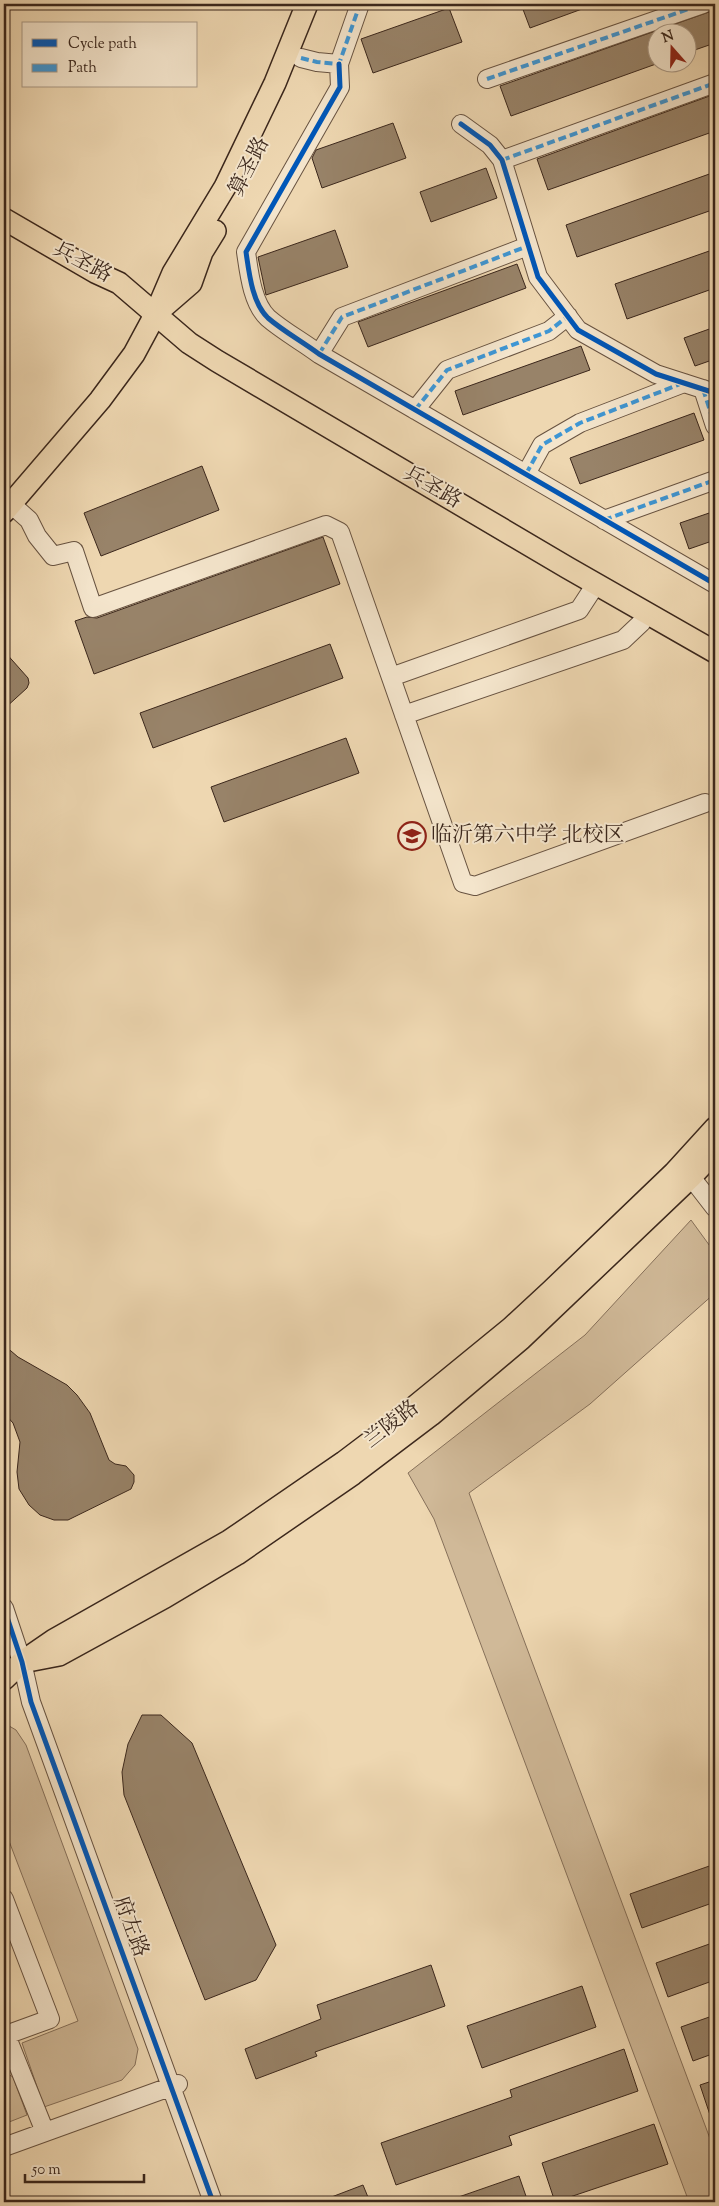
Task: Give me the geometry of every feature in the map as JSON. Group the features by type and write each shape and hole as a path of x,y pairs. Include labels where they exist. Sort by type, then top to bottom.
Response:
{"main road":[{"name":"算圣路","path":"155,316 174,274 225,186 275,83 307,4"},
{"name":"算圣路","path":"6,502 121,347 191,282 202,252 238,193 288,89 322,4"},
{"name":"兵圣路","path":"4,219 95,272 119,283 155,316 189,343 217,361 715,652"},
{"name":"兵圣路","path":"4,234 109,295 155,316 197,332 240,360 715,637"},
{"name":"兰陵路","path":"4,1679 13,1665 229,1541 344,1462 511,1328 674,1173 715,1128"},
{"name":"兰陵路","path":"13,1665 59,1655 166,1596 237,1554 353,1474 431,1415 521,1340 691,1177 715,1151"}],"street":[{"path":"360,4 339,64 340,87 246,252 248,269 256,298 266,317 319,354 715,584"},
{"path":"487,79 703,4"},
{"path":"301,58 339,64"},
{"path":"502,160 715,83"},
{"path":"461,124 490,145 502,160 538,277 578,330 656,374 709,391 715,426"},
{"path":"319,354 342,316 528,246"},
{"path":"415,410 447,370 549,331 568,316"},
{"path":"526,474 542,445 580,423 684,383"},
{"path":"604,520 715,480"},
{"path":"6,502 29,520 53,556 74,550 93,608 326,525 340,532 463,883 475,886 705,803"},
{"path":"391,677 526,631 579,610 596,584"},
{"path":"404,715 623,640 641,623 647,613"},
{"path":"691,1177 715,1208"},
{"name":"府左路","path":"4,1608 13,1665"},
{"name":"府左路","path":"4,1631 13,1665 38,1698 175,2086 213,2202"},
{"path":"4,1899 50,2019 6,2035 8,2052 45,2132"},
{"path":"4,2147 175,2086"},
{"name":"府左路","path":"175,2086 221,2202"}],"shaded area":[{"path":"691,1220 715,1253 715,1293 590,1404 469,1493 715,2152 715,2202 689,2202 434,1519 408,1473 585,1335"},
{"path":"4,1723 16,1730 26,1745 138,2049 135,2065 122,2080 44,2107 22,2043 78,2021 4,1828"},
{"path":"6,2073 13,2077 27,2115 4,2124 4,2074"}],"building":[{"path":"521,4 593,4 593,5 530,28"},
{"path":"449,8 462,42 373,73 361,39"},
{"path":"709,12 715,28 715,43 696,50 696,22 681,22"},
{"path":"646,34 646,68 511,116 500,86"},
{"path":"715,94 715,131 548,190 537,159"},
{"path":"393,123 406,158 322,188 312,158 316,150"},
{"path":"486,168 497,198 431,222 420,192"},
{"path":"715,172 715,209 577,257 566,225"},
{"path":"335,230 348,267 266,295 258,257"},
{"path":"715,249 715,288 627,319 615,284"},
{"path":"517,264 526,288 368,347 358,322"},
{"path":"715,327 715,359 695,366 684,338"},
{"path":"581,346 590,370 463,415 455,391"},
{"path":"694,413 704,440 580,484 570,458"},
{"path":"202,466 219,510 101,556 84,513"},
{"path":"715,511 715,540 689,549 680,523"},
{"path":"323,537 340,584 94,674 75,621 87,617 97,618"},
{"path":"330,644 343,678 153,748 140,713"},
{"path":"4,651 28,678 29,683 27,688 4,709"},
{"path":"346,738 359,773 224,822 211,787"},
{"path":"4,1345 18,1357 67,1385 77,1395 90,1413 109,1460 115,1464 126,1466 134,1475 131,1489 68,1520 54,1520 40,1515 29,1505 19,1489 17,1472 20,1442 13,1423 4,1413"},
{"path":"142,1715 161,1715 192,1743 276,1945 256,1980 205,2000 124,1795 122,1772 128,1744"},
{"path":"715,1864 715,1902 642,1928 630,1894"},
{"path":"715,1942 715,1980 668,1997 656,1963"},
{"path":"431,1965 445,2006 315,2052 317,2056 256,2079 245,2049 321,2019 317,2005"},
{"path":"582,1986 596,2027 482,2068 467,2026"},
{"path":"715,2015 715,2053 693,2061 681,2027"},
{"path":"624,2049 638,2091 509,2136 512,2145 396,2185 381,2143 512,2097 510,2090"},
{"path":"715,2080 715,2124 713,2124 700,2085"},
{"path":"654,2124 668,2164 555,2202 542,2163"},
{"path":"519,2176 528,2202 450,2202 450,2200"},
{"path":"363,2185 370,2202 321,2202 321,2201"}],"marked path":[{"path":"301,58 339,64 360,4"},
{"path":"487,79 703,4"},
{"path":"502,160 715,83"},
{"path":"319,354 342,317 528,246"},
{"path":"415,410 447,370 549,331 568,316"},
{"path":"526,474 542,445 580,423 683,383"},
{"path":"703,389 715,426"},
{"path":"604,520 715,480"}],"cycle path":[{"path":"339,64 340,87 246,252 252,287 263,312 274,323 319,354 715,584"},
{"path":"461,124 490,145 502,160 538,277 578,330 656,374 715,393"},
{"path":"4,1608 22,1662 31,1702 213,2202"}],"place":[{"name":"临沂第六中学 北校区","path":"412,836"}]}
